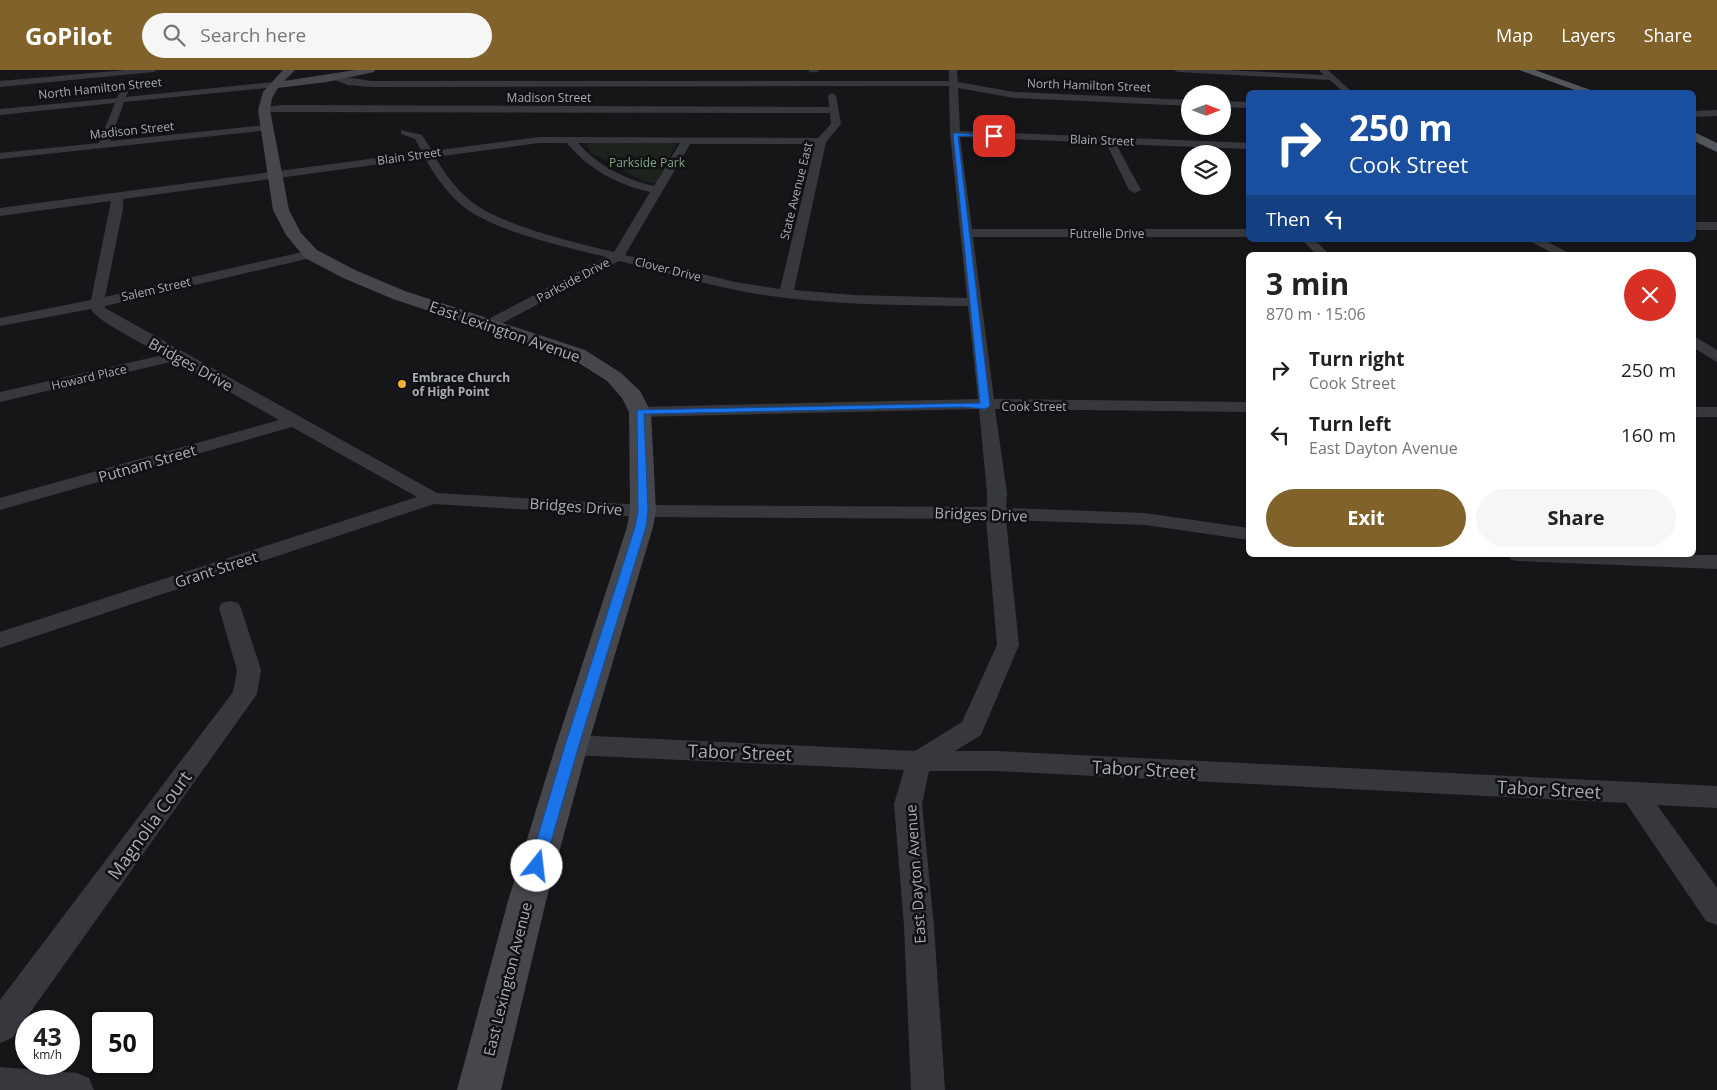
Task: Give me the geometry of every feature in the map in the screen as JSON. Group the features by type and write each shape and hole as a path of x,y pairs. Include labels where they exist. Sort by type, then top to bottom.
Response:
{"main road":[{"path":"265,119 264,99 274,85 290,70"},
{"path":"333,78 370,70"},
{"path":"1524,70 1584,90"},
{"name":"North Hamilton Street","path":"274,85 333,78"},
{"name":"East Lexington Avenue","path":"265,119 285,220 310,254 349,274 399,295 578,354 614,377 632,396 640,412 643,511 640,527 572,745 527,901 478,1090"},
{"path":"1696,137 1717,148"}],"street":[{"path":"0,84 152,70"},
{"name":"State Avenue East","path":"786,293 821,141 836,124 834,110 822,70"},
{"path":"1178,70 1329,78"},
{"path":"1323,70 1329,78 1345,90"},
{"path":"103,146 131,71"},
{"path":"372,93 396,75"},
{"name":"North Hamilton Street","path":"333,78 348,82 383,84 947,84 954,78 1022,96 1181,103"},
{"path":"919,761 972,728 1008,645 996,530 997,493 985,406 955,134 954,78"},
{"name":"North Hamilton Street","path":"0,112 274,85"},
{"path":"352,109 362,100"},
{"path":"1231,104 1246,105"},
{"name":"Madison Street","path":"0,156 103,146 265,119 352,109 834,110"},
{"path":"1696,114 1717,113"},
{"name":"Clover Drive","path":"404,132 419,137 436,168 462,200 482,213 536,234 735,286 832,298 974,302"},
{"name":"Blain Street","path":"955,134 1246,147"},
{"name":"Blain Street","path":"0,212 531,140 821,141"},
{"path":"570,140 603,169 641,187 658,190"},
{"path":"1110,140 1135,190"},
{"name":"Parkside Drive","path":"488,324 618,256 686,141"},
{"path":"98,302 117,209 117,195"},
{"path":"1696,226 1717,226"},
{"name":"Futrelle Drive","path":"966,233 1246,233"},
{"path":"1310,242 1321,252"},
{"path":"1538,242 1560,252"},
{"name":"Salem Street","path":"0,322 310,254"},
{"name":"Bridges Drive","path":"98,302 98,310 433,498 643,511 996,514 1145,519 1246,534"},
{"path":"1696,341 1717,356"},
{"name":"Howard Place","path":"0,397 177,356"},
{"name":"Cook Street","path":"640,412 964,404 985,406 1246,407"},
{"path":"1696,412 1717,412"},
{"name":"Putnam Street","path":"0,504 294,421"},
{"name":"Grant Street","path":"0,640 433,498"},
{"path":"1575,557 1717,562"},
{"name":"Magnolia Court","path":"0,1027 245,694 249,670 230,608"},
{"name":"Tabor Street","path":"572,745 919,761 996,761 1717,797"},
{"name":"East Dayton Avenue","path":"919,761 908,804 919,926 928,1090"},
{"path":"1634,792 1717,912"},
{"path":"0,1084 78,1090"}],"green space":[{"name":"Parkside Park","path":"586,143 677,143 656,183 645,182 591,153"}],"waterway":[{"path":"810,71 817,71"}],"place":[{"name":"Embrace Church of High Point","path":"402,384"}],"route":[{"path":"537,866 572,745 640,527 643,511 640,412 964,404 985,406 955,134 994,136"}]}
